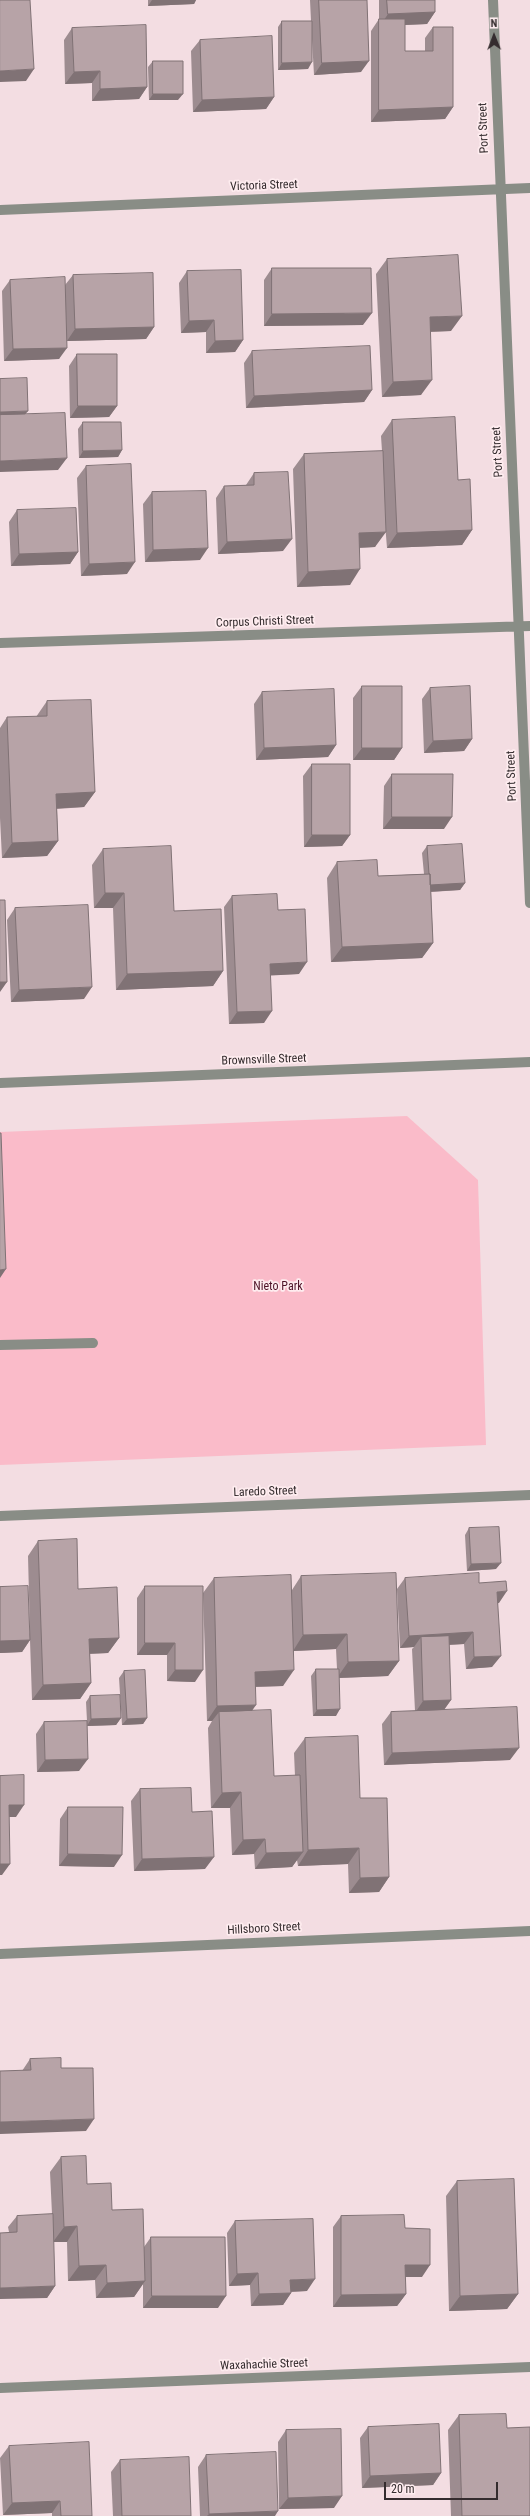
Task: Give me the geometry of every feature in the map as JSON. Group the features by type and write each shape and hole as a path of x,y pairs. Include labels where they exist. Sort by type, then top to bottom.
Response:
{"street":[{"name":"Port Street","path":"493,0 530,903"},
{"name":"Victoria Street","path":"0,210 530,188"},
{"name":"Corpus Christi Street","path":"0,643 530,626"},
{"name":"Brownsville Street","path":"0,1083 530,1062"},
{"path":"0,1346 93,1343"},
{"name":"Laredo Street","path":"0,1516 530,1495"},
{"name":"Hillsboro Street","path":"0,1954 530,1930"},
{"name":"Waxahachie Street","path":"0,2388 530,2368"}],"green space":[{"name":"Nieto Park","path":"407,1116 478,1180 486,1445 0,1465 0,1132"}],"building":[{"path":"0,0 30,0 34,69 0,71"},
{"path":"319,0 367,0 369,61 322,63"},
{"path":"387,0 435,0 435,12 388,14"},
{"path":"379,19 405,19 405,51 433,51 433,27 453,27 453,107 379,110"},
{"path":"282,21 312,21 312,62 282,63"},
{"path":"146,25 147,87 100,89 100,71 74,72 72,28"},
{"path":"272,36 274,97 202,100 200,40"},
{"path":"153,61 183,61 183,94 153,94"},
{"path":"458,255 462,316 430,317 432,380 393,382 387,259"},
{"path":"272,268 371,268 372,313 272,314"},
{"path":"241,270 243,340 215,341 214,320 189,321 187,271"},
{"path":"153,273 154,327 75,329 73,275"},
{"path":"65,277 67,348 13,349 10,280"},
{"path":"370,346 372,390 254,396 252,351"},
{"path":"77,354 117,354 117,406 78,406"},
{"path":"27,378 28,411 0,412 0,379"},
{"path":"65,413 67,458 0,461 0,415"},
{"path":"455,417 458,480 470,479 472,530 397,533 392,420"},
{"path":"83,422 121,422 122,450 83,451"},
{"path":"383,451 386,532 359,533 360,569 308,572 304,454"},
{"path":"131,464 135,562 89,564 86,466"},
{"path":"288,472 292,539 227,542 224,486 254,485 254,473"},
{"path":"206,491 208,548 153,550 152,492"},
{"path":"76,508 78,552 19,554 17,510"},
{"path":"362,686 402,686 402,748 362,748"},
{"path":"470,686 472,739 433,741 430,688"},
{"path":"334,689 336,745 264,748 262,692"},
{"path":"91,700 95,792 56,794 58,841 12,843 7,717 47,716 47,701"},
{"path":"312,764 350,764 350,835 312,835"},
{"path":"392,774 453,774 452,817 392,817"},
{"path":"462,844 465,883 430,885 427,846"},
{"path":"171,846 174,911 221,909 223,971 127,974 124,893 105,893 103,849"},
{"path":"377,860 378,876 430,874 433,943 342,947 337,862"},
{"path":"277,894 278,910 305,909 307,962 270,964 272,1011 237,1012 232,896"},
{"path":"0,900 5,900 7,982 0,982"},
{"path":"88,905 92,987 19,990 15,908"},
{"path":"0,1133 6,1269 0,1270"},
{"path":"499,1527 501,1563 471,1564 469,1528"},
{"path":"77,1539 78,1589 117,1587 119,1638 89,1639 91,1683 43,1685 38,1541"},
{"path":"396,1573 399,1661 348,1662 347,1634 303,1635 301,1576"},
{"path":"479,1573 479,1583 506,1581 507,1591 497,1592 501,1656 474,1657 473,1632 409,1636 405,1578"},
{"path":"291,1575 294,1670 255,1672 256,1705 217,1706 214,1578"},
{"path":"28,1586 30,1640 0,1641 0,1587"},
{"path":"145,1586 203,1586 203,1670 175,1670 175,1643 145,1643"},
{"path":"449,1636 451,1700 423,1701 421,1637"},
{"path":"316,1669 339,1669 340,1709 317,1710"},
{"path":"145,1670 147,1718 127,1719 124,1671"},
{"path":"120,1695 121,1718 91,1719 90,1696"},
{"path":"517,1707 519,1748 392,1753 391,1712"},
{"path":"271,1710 274,1776 300,1775 303,1852 266,1853 265,1839 243,1840 241,1792 222,1793 219,1712"},
{"path":"87,1721 88,1759 45,1760 44,1722"},
{"path":"358,1736 360,1798 387,1798 389,1877 360,1878 359,1848 308,1850 305,1738"},
{"path":"24,1775 24,1805 9,1805 10,1864 0,1864 0,1776"},
{"path":"191,1788 192,1812 212,1811 214,1857 142,1859 140,1789"},
{"path":"68,1807 123,1807 122,1855 68,1854"},
{"path":"61,2058 61,2068 93,2068 94,2119 0,2122 0,2071 31,2070 30,2059"},
{"path":"86,2156 87,2184 111,2183 112,2210 143,2209 145,2281 107,2283 106,2265 79,2266 77,2226 64,2227 61,2157"},
{"path":"514,2179 518,2294 460,2296 457,2181"},
{"path":"53,2214 55,2286 0,2288 0,2233 17,2232 17,2216"},
{"path":"404,2215 405,2228 430,2229 430,2265 405,2265 406,2294 341,2295 341,2216"},
{"path":"313,2219 315,2279 290,2280 291,2293 259,2294 258,2273 237,2274 235,2221"},
{"path":"151,2237 225,2237 226,2296 152,2296"},
{"path":"506,2414 507,2428 530,2427 530,2516 462,2516 459,2415"},
{"path":"439,2424 441,2473 370,2476 368,2427"},
{"path":"341,2429 342,2496 288,2498 286,2430"},
{"path":"89,2442 92,2516 61,2516 60,2501 12,2503 9,2446"},
{"path":"276,2452 278,2511 209,2514 206,2455"},
{"path":"189,2457 191,2516 122,2516 120,2460"}]}
